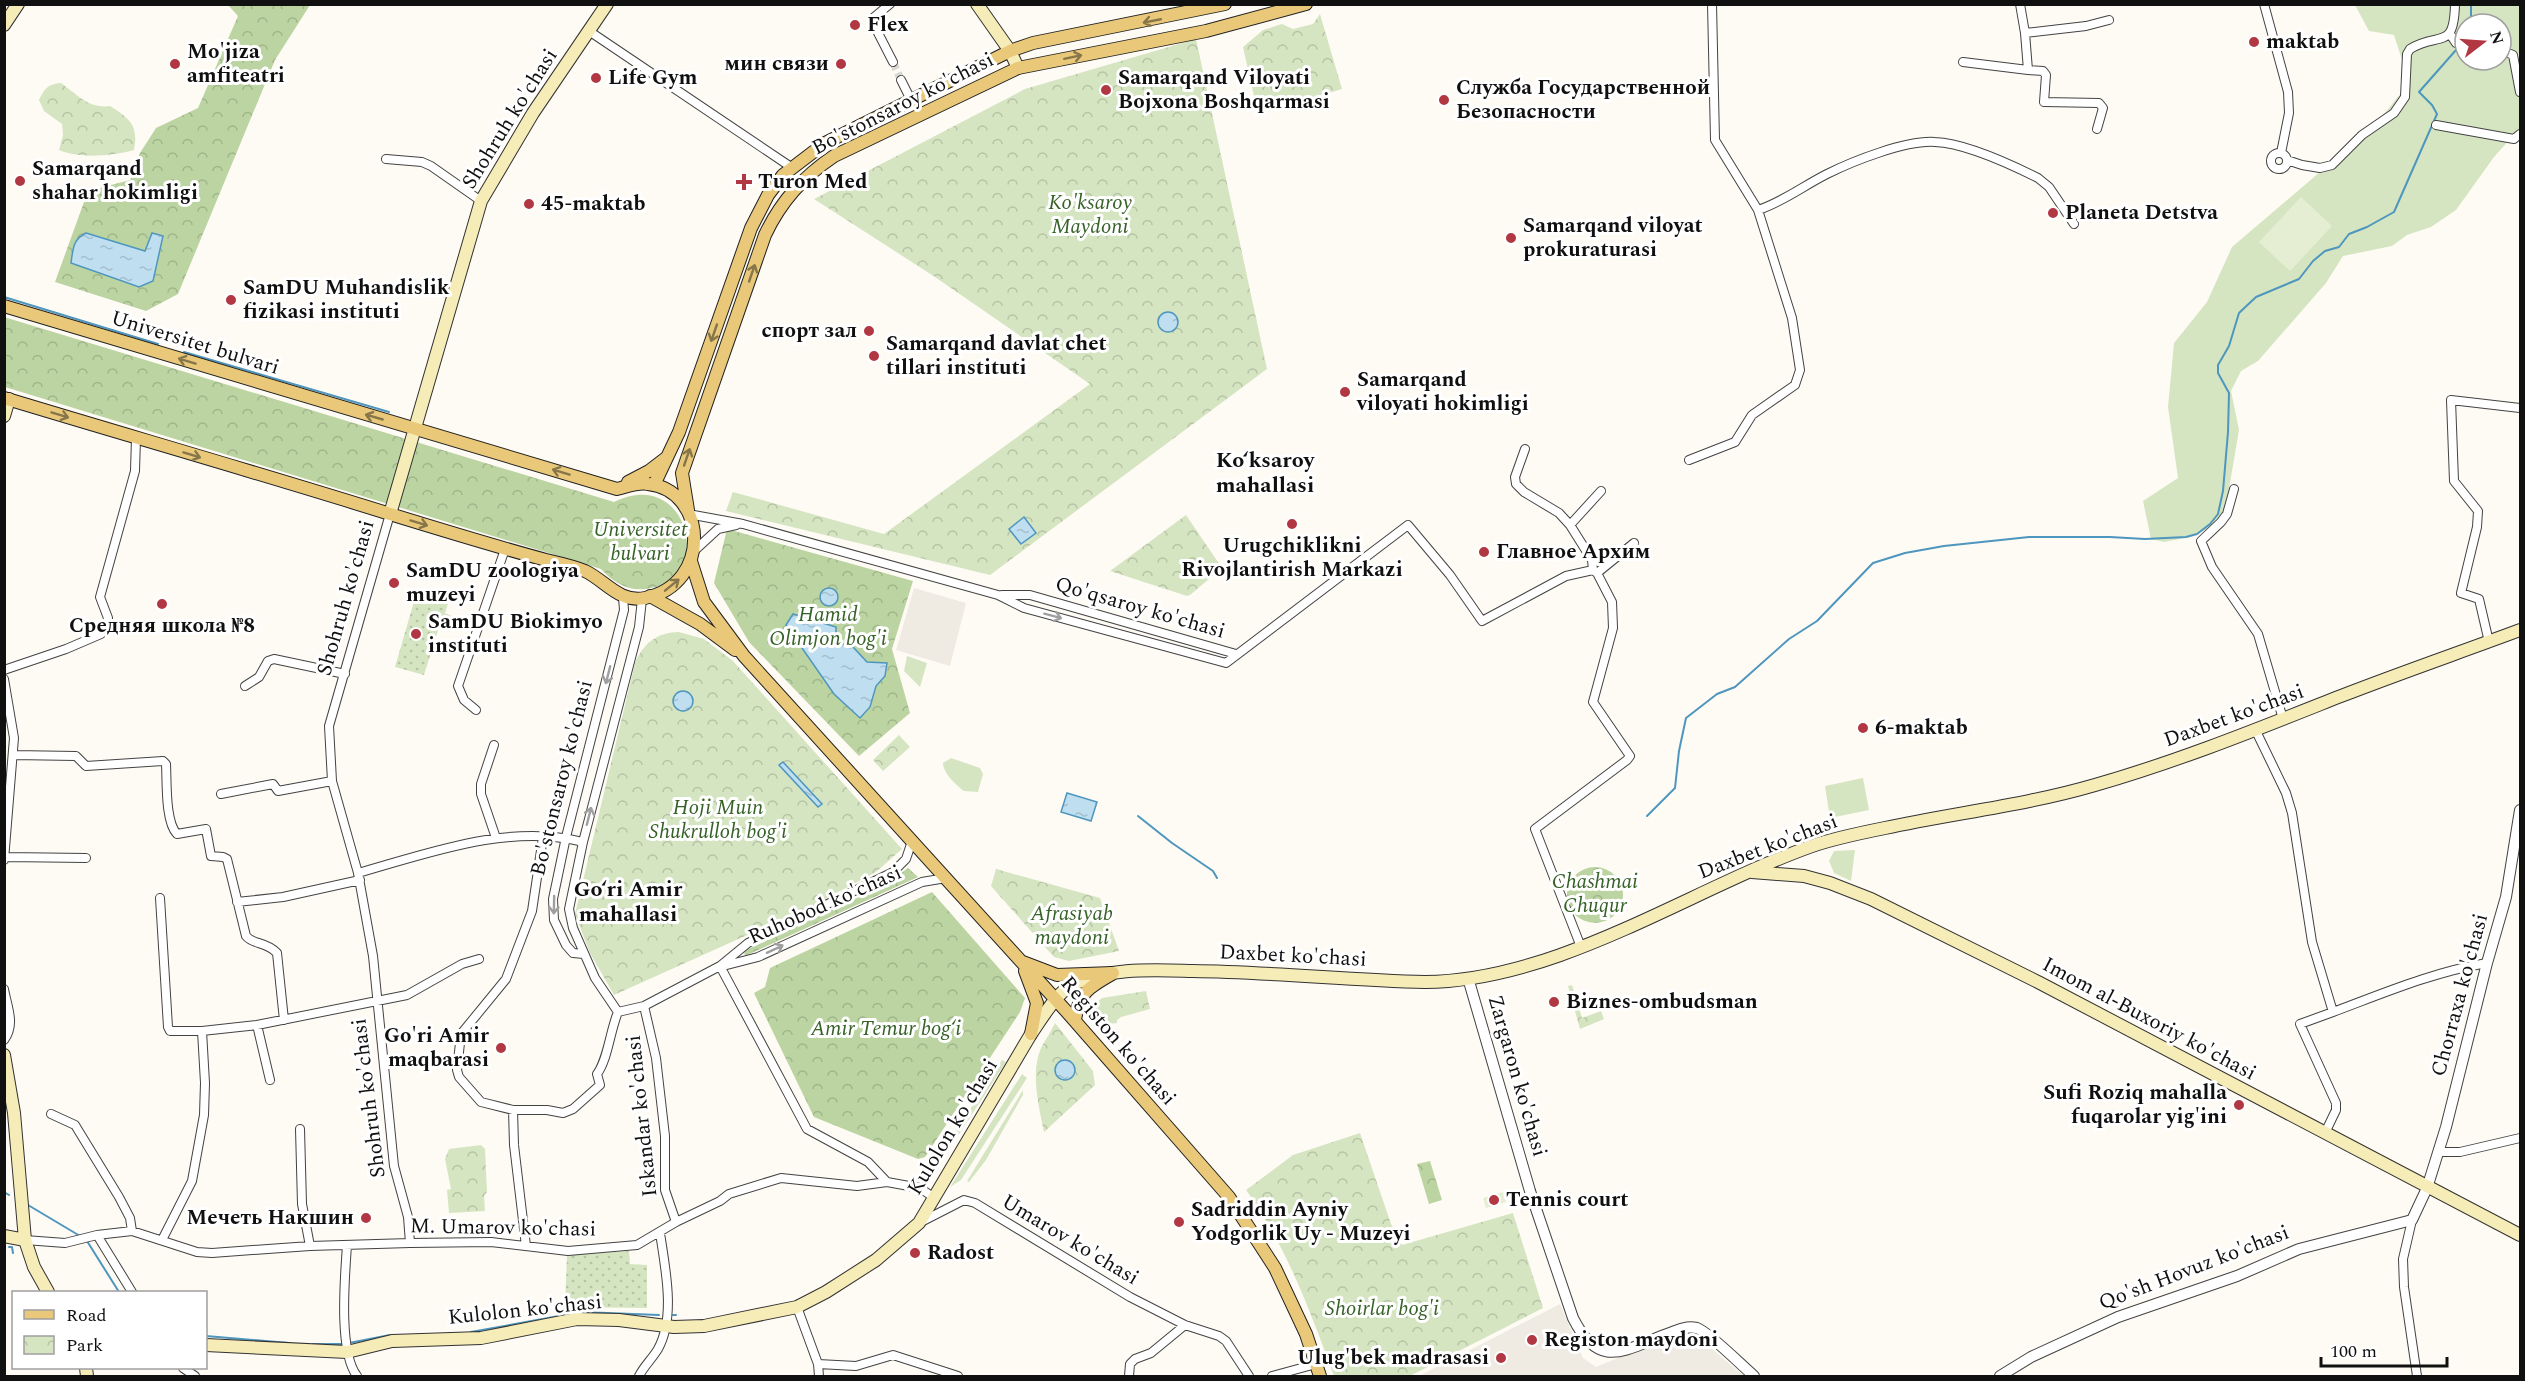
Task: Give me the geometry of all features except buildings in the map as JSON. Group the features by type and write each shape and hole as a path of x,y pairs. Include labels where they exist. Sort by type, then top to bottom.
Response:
{"main road":[{"name":"Shohruh ko'chasi","path":"390,514 481,201 524,128 607,4"},
{"path":"977,4 1010,51 1018,68"},
{"path":"1227,4 1227,25"},
{"name":"Bo'stonsaroy ko'chasi","path":"654,485 670,455 751,228 768,195 791,167 825,143 1010,51 1033,43 1227,4"},
{"name":"Bo'stonsaroy ko'chasi","path":"692,556 694,529 688,514 682,473 765,235 783,202 799,183 834,156 1018,68 1206,31 1306,4"},
{"path":"1206,31 1209,6"},
{"name":"Universitet bulvari","path":"4,306 617,489"},
{"path":"4,416 7,398 584,571 623,597 646,598 670,588 680,579 692,556"},
{"path":"617,489 649,471 670,455"},
{"path":"617,489 646,483 654,485 674,496 688,514"},
{"name":"Registon ko'chasi","path":"692,556 704,602 744,656 1057,1000 1222,1188 1245,1218 1275,1268 1306,1334 1318,1370"},
{"name":"Registon ko'chasi","path":"646,598 700,624 744,656"},
{"name":"Daxbet ko'chasi","path":"1057,1000 1070,986 1113,973 1153,970 1222,971 1425,982 1468,978 1524,965 1634,925 1748,872 1835,839 2095,785 2283,719 2520,630"},
{"name":"Imom al-Buxoriy ko'chasi","path":"1748,872 1804,876 1830,883 1871,899 2037,982 2520,1235"},
{"path":"1021,962 1057,975 1113,973"},
{"path":"1021,962 1036,996 1032,1034"},
{"path":"1075,1021 1078,1006 1088,987 1113,973"},
{"name":"Kulolon ko'chasi","path":"207,1345 347,1346 392,1341 481,1338 577,1319 619,1320 664,1326 714,1325 797,1307 826,1292 876,1260 918,1223 1032,1034 1057,1000"},
{"path":"4,1055 14,1113 25,1240 34,1267 47,1291"},
{"path":"4,1236 25,1240"}],"street":[{"path":"890,4 873,18 892,62"},
{"path":"1689,460 1735,442 1752,415 1795,385 1799,377 1799,359 1792,318 1758,210 1715,140 1712,4"},
{"path":"2020,4 2028,70"},
{"path":"2264,4 2288,92 2289,113 2284,157 2302,165 2320,168 2332,165 2362,135 2384,122 2401,105 2407,87 2407,54 2410,49 2445,38 2450,34 2455,21 2455,4"},
{"path":"2025,33 2086,26 2109,20"},
{"path":"590,31 791,167"},
{"path":"2450,34 2453,38"},
{"path":"2513,55 2520,92"},
{"path":"1963,62 2045,72 2046,103 2101,104 2103,108 2097,129"},
{"path":"901,80 911,100"},
{"path":"2436,125 2514,139 2520,134"},
{"path":"1758,210 1784,200 1850,162 1922,142 1937,141 1957,145 2038,178 2049,187 2074,224"},
{"path":"386,159 422,162 481,201"},
{"path":"2489,642 2479,599 2461,592 2478,527 2478,511 2454,481 2451,400 2520,408"},
{"path":"4,670 93,638 105,629 108,618 100,597 135,471 136,438"},
{"path":"1525,449 1515,477 1516,484 1524,492 1559,513 1570,525 1592,560 1595,571 1612,602 1613,628 1593,702 1630,756 1628,760 1535,829 1581,946"},
{"path":"2234,489 2227,514 2222,522 2201,541 2212,567 2258,634 2283,719"},
{"path":"1570,525 1601,491"},
{"name":"Shohruh ko'chasi","path":"390,514 329,726 332,781 359,877 373,956 394,1166 408,1217 410,1243"},
{"name":"Qo'qsaroy ko'chasi","path":"688,514 743,524 998,595 1024,608 1226,663 1236,654"},
{"path":"692,556 718,529 743,524"},
{"path":"1236,654 1408,525 1450,575 1482,621 1566,576 1595,571 1634,543"},
{"path":"476,710 465,700 458,686 505,549"},
{"name":"Qo'qsaroy ko'chasi","path":"998,595 1030,595 1236,654"},
{"name":"Bo'stonsaroy ko'chasi","path":"584,954 573,954 566,945 554,920 553,899 566,837 624,610 623,597"},
{"name":"Bo'stonsaroy ko'chasi","path":"618,1012 602,991 584,954 573,928 569,909 583,842 646,598"},
{"path":"245,686 259,677 267,661 274,659 345,674"},
{"path":"4,679 14,738 5,858 86,858"},
{"path":"2255,729 2286,793 2292,813 2312,942 2333,1012"},
{"path":"494,746 481,784 481,794 496,838"},
{"path":"13,755 76,756 86,766 163,761 166,764 170,818 174,832 177,834 206,829 211,856 223,856 227,859 248,940 263,942 277,953 284,1020"},
{"path":"221,794 273,784 278,791 332,781"},
{"name":"Chorraxa ko'chasi","path":"2412,1220 2427,1188 2438,1152 2506,897 2520,810"},
{"path":"543,837 532,911 506,979 461,1034 457,1070 459,1077 481,1102 513,1110 548,1110 563,1113 573,1109 600,1085 597,1074 603,1066 610,1032 618,1012"},
{"path":"237,902 283,897 359,877 474,841 496,838 566,837 583,842"},
{"name":"Ruhobod ko'chasi","path":"618,1012 644,1006 720,966 748,943 893,872 906,859 912,841"},
{"name":"Ruhobod ko'chasi","path":"720,966 758,957 909,888 926,881 946,878"},
{"path":"160,898 170,1031 201,1031 257,1025 407,995 462,964 479,959"},
{"path":"2325,1133 2336,1110 2336,1103 2300,1024 2418,979 2452,969 2487,963"},
{"path":"720,966 807,1129 868,1162 887,1182"},
{"name":"Zargaron ko'chasi","path":"1468,978 1530,1191 1573,1318 1584,1336 1594,1348 1609,1352 1625,1349 1683,1328 1696,1328 1706,1334 1754,1377"},
{"path":"4,990 11,1023 9,1034 4,1040"},
{"name":"Iskandar ko'chasi","path":"644,1006 652,1040 665,1136 665,1190 676,1222"},
{"path":"257,1025 270,1080"},
{"path":"162,1240 192,1181 204,1115 205,1083 201,1031"},
{"path":"513,1110 514,1145 526,1246"},
{"path":"25,1240 57,1244 97,1235 132,1231 130,1218 119,1197 75,1125 51,1114"},
{"path":"300,1129 302,1204 309,1246"},
{"path":"2438,1152 2460,1152 2520,1138"},
{"name":"M. Umarov ko'chasi","path":"132,1231 197,1252 212,1253 309,1246 491,1242 568,1251 637,1245 729,1194 781,1178 857,1186 887,1182 920,1188 933,1197"},
{"name":"Umarov ko'chasi","path":"918,1223 931,1215 969,1200 1130,1297 1185,1325 1226,1341 1249,1377"},
{"path":"2412,1220 2403,1259 2404,1287 2417,1377"},
{"name":"Qo'sh Hovuz ko'chasi","path":"2000,1377 2031,1357 2118,1317 2237,1276 2299,1249 2412,1220"},
{"path":"639,1377 659,1348 664,1326 668,1280 660,1233"},
{"path":"97,1235 131,1291"},
{"path":"348,1245 344,1295 347,1346 353,1371 357,1377"},
{"path":"797,1307 818,1364 819,1377"},
{"path":"1129,1377 1130,1364 1135,1359 1151,1353 1185,1325"},
{"path":"818,1364 856,1366 893,1355 958,1377"},
{"path":"1272,1377 1318,1370"}],"green space":[{"path":"228,5 310,5 275,60 178,294 146,311 55,282 88,191 130,180 140,153 156,128 198,108 238,16"},
{"path":"2355,5 2520,5 2520,49 2517,59 2520,72 2520,128 2494,157 2456,210 2431,227 2407,235 2392,246 2343,256 2326,283 2258,361 2241,371 2231,391 2239,430 2225,512 2210,528 2190,537 2164,542 2151,539 2143,501 2178,478 2168,407 2174,343 2207,302 2232,247 2376,124 2401,93 2402,60 2394,35 2369,31"},
{"path":"1320,14 1342,89 1258,114 1243,47 1263,30 1282,24 1293,29 1313,24"},
{"name":"Ko'ksaroy Maydoni","path":"1196,39 1267,369 990,575 726,511 733,492 884,534 1090,384 932,275 814,199 1025,89"},
{"path":"61,83 89,103 110,106 122,114 134,128 134,150 96,156 76,155 59,150 63,135 62,124 44,111 39,100 47,87"},
{"path":"2301,197 2332,226 2290,271 2259,242"},
{"name":"Universitet bulvari","path":"4,317 614,502 640,495 661,499 676,511 685,529 687,549 681,567 667,582 645,589 632,589 615,582 601,569 5,387"},
{"path":"1186,515 1222,568 1190,595 1187,596 1110,571"},
{"name":"Hamid Olimjon bog'i","path":"727,529 913,581 892,649 910,713 859,756 749,642 714,583"},
{"path":"440,597 449,599 445,614 450,615 456,624 441,621 424,675 395,667 413,605 412,598 437,604"},
{"name":"Hoji Muin Shukrulloh bog'i","path":"679,632 704,639 733,661 902,849 876,872 812,906 614,995 590,953 575,914 635,663 642,650 652,640 664,634"},
{"path":"907,656 927,663 920,687 904,671"},
{"path":"899,735 910,747 883,771 873,760"},
{"path":"951,758 980,768 983,774 978,792 964,791 950,778 943,763"},
{"path":"1863,778 1869,810 1830,818 1825,786"},
{"path":"1855,850 1851,881 1834,873 1829,861 1834,851"},
{"name":"Chashmai Chuqur","path":"1595,867 1606,869 1615,875 1621,884 1623,895 1621,906 1615,915 1606,921 1595,923 1584,921 1575,915 1569,906 1567,895 1569,884 1575,875 1584,869"},
{"path":"908,868 918,877 745,956 744,951 887,884"},
{"name":"Afrasiyab maydoni","path":"996,869 1100,898 1119,951 1069,961 1054,957 991,886"},
{"name":"Amir Temur bog‘i","path":"932,892 1025,998 1020,1012 925,1157 918,1159 814,1117 754,993 765,987 770,968"},
{"path":"1572,985 1582,1018 1601,1011 1604,1019 1580,1029 1568,986"},
{"path":"1146,991 1150,1009 1121,1017 1117,1023 1108,1024 1091,1008 1102,998"},
{"path":"1055,1023 1093,1071 1095,1085 1044,1132 1036,1090 1036,1068 1041,1048"},
{"path":"1002,1060 1006,1062 939,1165 936,1162"},
{"path":"1022,1074 1027,1078 961,1180 950,1187"},
{"path":"1023,1090 1023,1095 986,1160 969,1182 967,1181"},
{"name":"Shoirlar bog'i","path":"1360,1133 1391,1224 1402,1245 1513,1213 1543,1308 1410,1376 1334,1376 1286,1257 1246,1190 1293,1155"},
{"path":"481,1145 485,1149 487,1192 484,1196 485,1211 449,1213 447,1190 451,1189 445,1159 449,1149"},
{"path":"1430,1161 1442,1200 1429,1204 1417,1164"},
{"name":"Tennis court","path":"1503,1192 1506,1202 1486,1208 1483,1198"},
{"path":"629,1251 630,1264 647,1265 647,1308 565,1307 567,1255"}],"shaded area":[{"path":"914,588 966,603 950,666 896,650"},
{"name":"Registon maydoni","path":"1560,1304 1583,1358 1596,1367 1651,1344 1698,1337 1744,1376 1419,1376"}],"water":[{"path":"86,233 145,251 152,233 163,236 153,281 139,287 71,263 76,241"},
{"path":"1164,312 1172,312 1178,318 1178,326 1172,332 1164,332 1158,326 1158,318"},
{"path":"1024,517 1036,533 1021,544 1009,529"},
{"path":"829,588 835,591 838,597 835,603 829,606 823,603 820,597 823,591"},
{"path":"793,614 836,627 836,638 840,643 853,647 867,662 887,663 885,676 876,686 870,707 860,718 834,694 786,625"},
{"path":"683,691 690,694 693,701 690,708 683,711 676,708 673,701 676,694"},
{"path":"783,762 822,804 818,807 779,765"},
{"path":"1067,793 1097,802 1091,821 1061,812"},
{"path":"1065,1060 1072,1063 1075,1070 1072,1077 1065,1080 1058,1077 1055,1070 1058,1063"}],"waterway":[{"path":"2471,4 2471,12"},
{"path":"1647,816 1675,788 1686,718 1717,694 1735,687 1789,639 1817,621 1873,563 1905,553 1944,546 2029,537 2145,539 2186,537 2197,534 2210,524 2218,514 2223,491 2228,432 2229,393 2218,373 2218,365 2229,346 2239,313 2256,297 2299,279 2313,261 2325,251 2339,247 2349,234 2394,212 2437,114 2432,105 2419,92 2453,53"},
{"path":"4,297 158,344"},
{"path":"184,352 389,412"},
{"path":"1138,816 1213,871 1217,878"},
{"path":"4,1192 9,1195"},
{"path":"28,1205 80,1236"},
{"path":"87,1241 118,1291"},
{"path":"9,1247 12,1247 13,1253"},
{"path":"471,1332 581,1312 659,1315"},
{"path":"349,1343 390,1335"},
{"path":"207,1336 289,1343"},
{"path":"313,1344 343,1344"}],"tunnel":[{"path":"893,62 901,80"}],"place":[{"name":"Flex","path":"855,25"},
{"name":"maktab","path":"2254,42"},
{"name":"Mo'jiza amfiteatri","path":"175,64"},
{"name":"мин связи","path":"841,64"},
{"name":"Life Gym","path":"596,78"},
{"name":"Samarqand Viloyati Bojxona Boshqarmasi","path":"1106,90"},
{"name":"Служба Государственной Безопасности","path":"1444,100"},
{"name":"Samarqand shahar hokimligi","path":"20,181"},
{"name":"Turon Med","path":"744,182"},
{"name":"45-maktab","path":"529,204"},
{"name":"Planeta Detstva","path":"2053,213"},
{"name":"Samarqand viloyat prokuraturasi","path":"1511,238"},
{"name":"SamDU Muhandislik fizikasi instituti","path":"231,300"},
{"name":"спорт зал","path":"869,331"},
{"name":"Samarqand davlat chet tillari instituti","path":"874,356"},
{"name":"Samarqand viloyati hokimligi","path":"1345,392"},
{"name":"Urugchiklikni Rivojlantirish Markazi","path":"1292,524"},
{"name":"Главное Архим","path":"1484,552"},
{"name":"SamDU zoologiya muzeyi","path":"394,583"},
{"name":"Средняя школа №8","path":"162,604"},
{"name":"SamDU Biokimyo instituti","path":"416,634"},
{"name":"6-maktab","path":"1863,728"},
{"name":"Biznes-ombudsman","path":"1554,1002"},
{"name":"Go'ri Amir maqbarasi","path":"501,1048"},
{"name":"Sufi Roziq mahalla fuqarolar yig'ini","path":"2239,1105"},
{"name":"Tennis court","path":"1494,1200"},
{"name":"Мечеть Накшин","path":"366,1218"},
{"name":"Sadriddin Ayniy Yodgorlik Uy - Muzeyi","path":"1179,1222"},
{"name":"Radost","path":"915,1253"},
{"name":"Registon maydoni","path":"1532,1340"},
{"name":"Ulug'bek mаdrаsasi","path":"1501,1358"}],"district":[{"name":"Ko‘ksaroy mahallasi","path":"1265,473"},
{"name":"Go‘ri Amir mahallasi","path":"628,902"}]}
